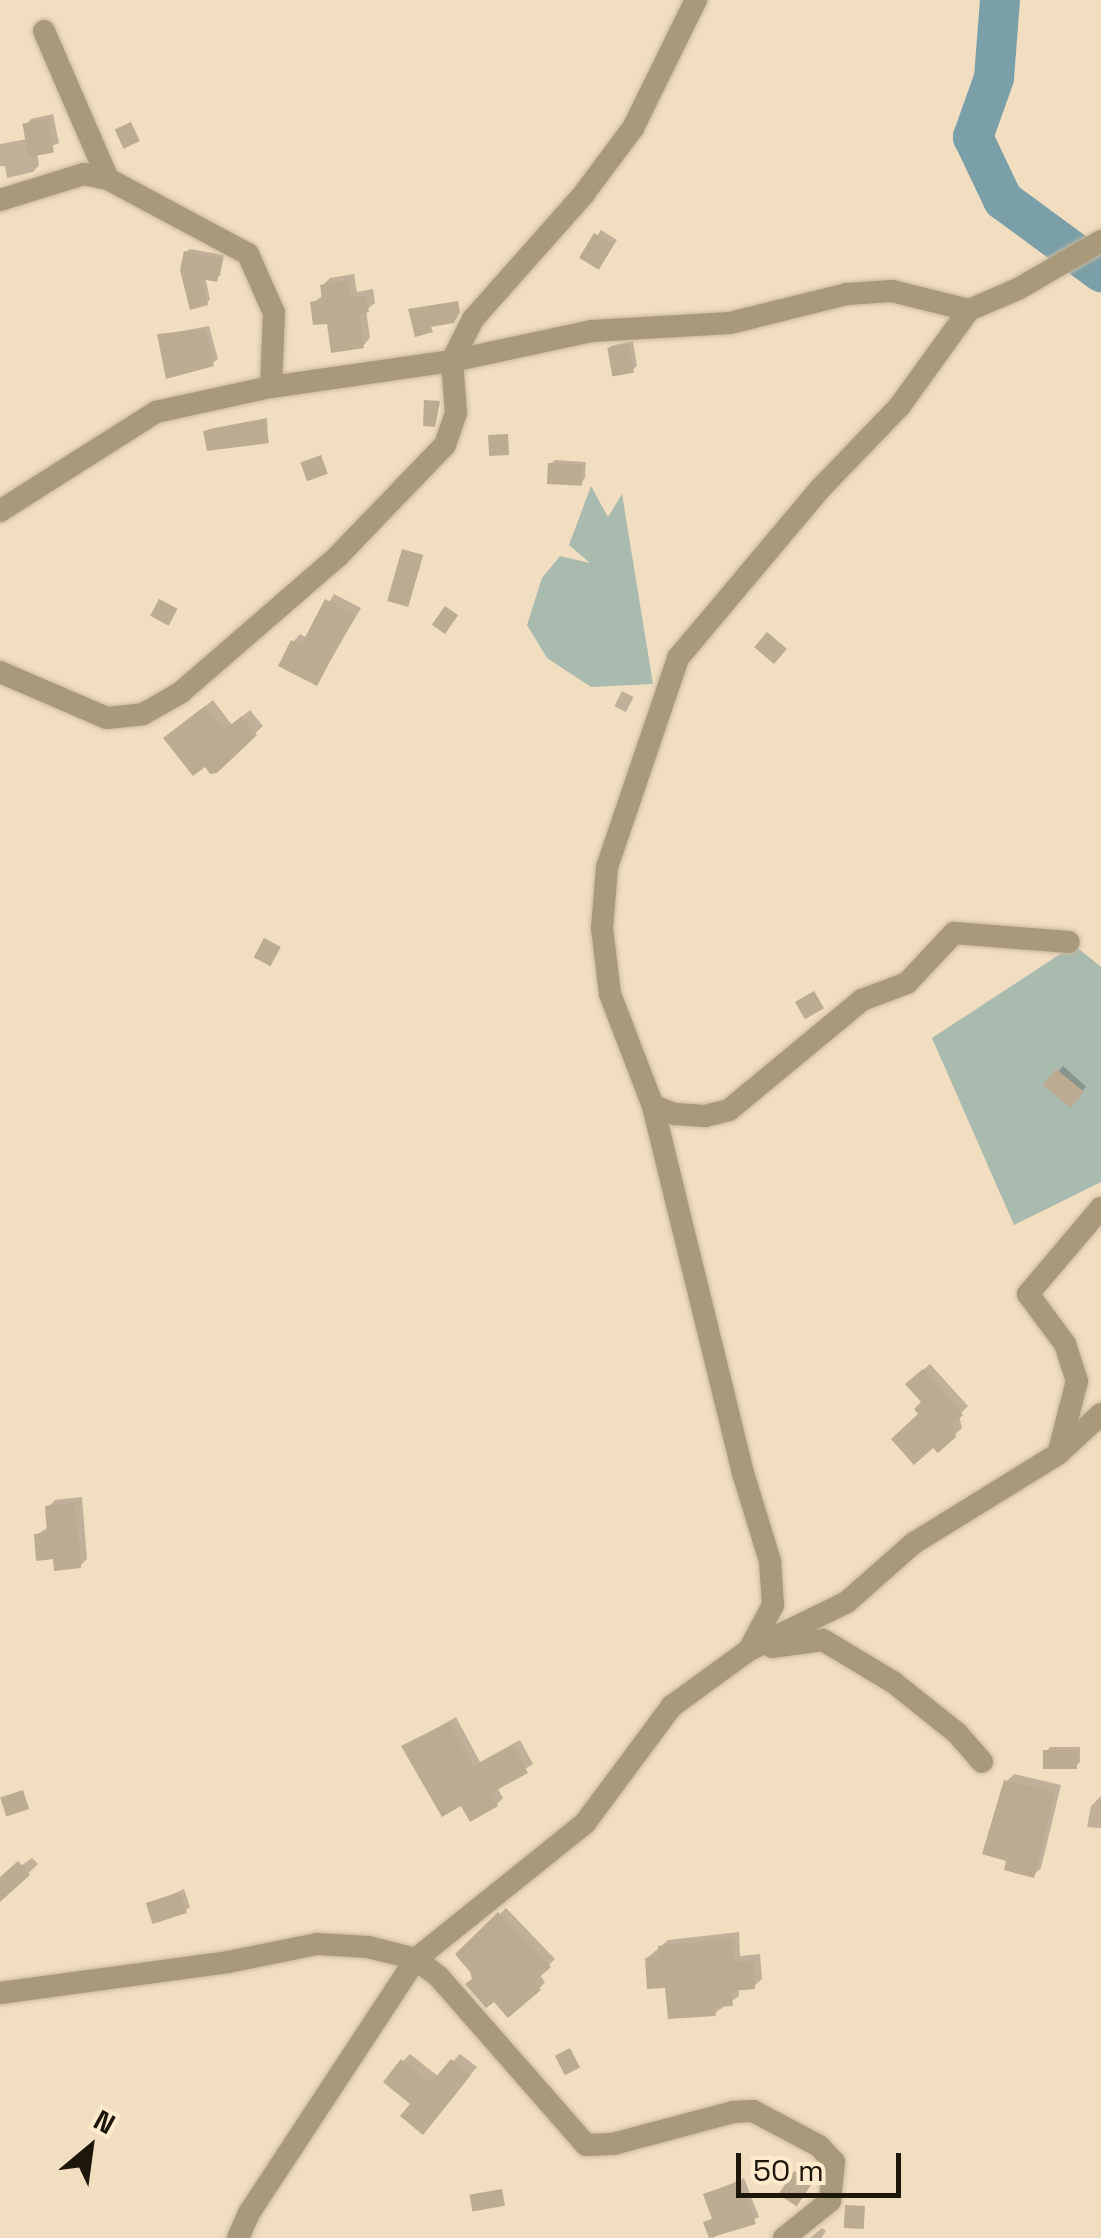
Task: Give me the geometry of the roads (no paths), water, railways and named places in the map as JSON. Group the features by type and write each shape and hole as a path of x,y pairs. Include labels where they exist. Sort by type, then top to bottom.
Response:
{"street":[{"path":"0,672 107,718 143,714 180,693 338,556 445,445 456,414 452,362 474,319 634,128 696,0"},
{"path":"44,31 108,179"},
{"path":"0,200 84,174 108,179 239,248 255,262 274,313 270,387"},
{"path":"749,1650 773,1605 770,1560 743,1474 653,1106 610,994 602,928 607,868 669,675 678,658 819,490 899,406 969,310 1018,289 1101,241"},
{"path":"0,511 156,412 270,387 452,362 592,331 730,324 847,294 892,291 969,310"},
{"path":"653,1106 675,1114 705,1116 729,1110 862,1000 906,982 954,933 1069,942"},
{"path":"1058,1454 1077,1381 1065,1344 1028,1294 1101,1208"},
{"path":"238,2238 250,2212 416,1958 585,1823 672,1706 749,1650 847,1602 914,1543 1013,1478 1058,1454 1101,1414"},
{"path":"749,1650 823,1640 893,1682 957,1733 982,1762"},
{"path":"0,1993 228,1962 317,1944 368,1948 416,1958 440,1977 586,2144 613,2144 733,2112 753,2112 818,2146 834,2162 830,2202 784,2238"}],"waterway":[{"path":"1000,0 994,78 973,137 1003,200 1101,272"}]}
